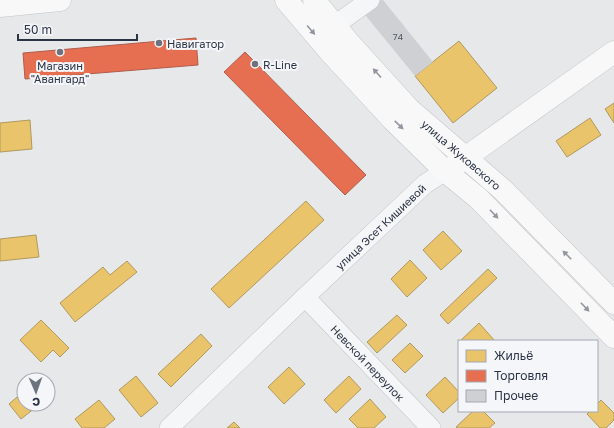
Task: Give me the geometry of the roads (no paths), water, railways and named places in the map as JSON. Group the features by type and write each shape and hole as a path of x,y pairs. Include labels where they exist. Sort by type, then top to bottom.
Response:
{"main road":[{"path":"0,6 60,0"},
{"path":"286,0 332,54 393,120 446,171 478,198 614,337"},
{"name":"улица Жуковского","path":"314,0 409,109 503,190 614,303"},
{"name":"улица Эсет Кишиевой","path":"446,171 614,52"}],"street":[{"path":"335,25 370,0"},
{"name":"улица Эсет Кишиевой","path":"169,428 425,184 446,171"},
{"name":"Невской переулок","path":"305,297 430,428"}],"place":[{"name":"Навигатор","path":"159,43"},
{"name":"Магазин \"Авангард\"","path":"60,52"},
{"name":"R-Line","path":"255,64"}]}
